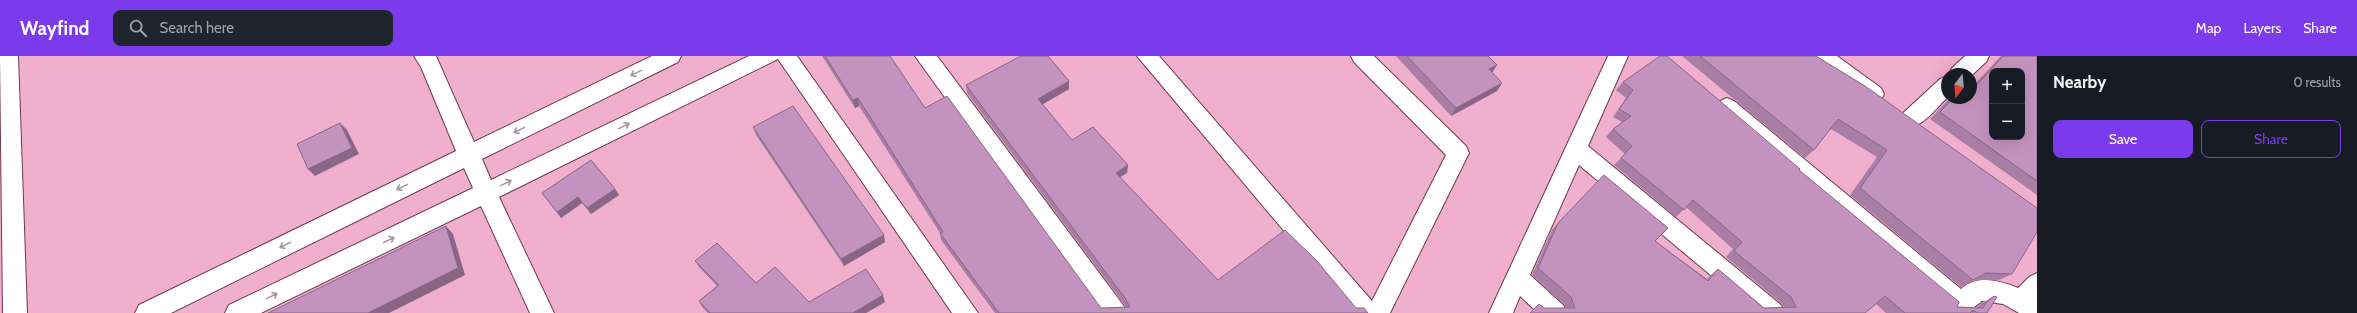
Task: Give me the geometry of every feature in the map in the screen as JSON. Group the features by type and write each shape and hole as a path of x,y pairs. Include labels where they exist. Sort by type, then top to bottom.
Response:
{"street":[{"path":"8,56 15,313"},
{"path":"424,56 429,62 486,193 542,313"},
{"path":"147,313 671,56"},
{"path":"237,313 769,56"},
{"path":"786,56 966,313"},
{"path":"925,56 1116,313"},
{"path":"1147,56 1368,313"},
{"path":"1361,56 1458,154 1378,313"},
{"path":"1501,313 1518,279 1575,148 1618,56"},
{"path":"1821,56 1929,133"},
{"path":"1966,68 1979,56"},
{"path":"1910,120 1941,92"},
{"path":"1714,96 1960,308 1968,295 1979,291 1992,290 2006,294 2029,307 2037,284"},
{"path":"1575,148 1773,313"},
{"path":"1518,279 1555,313"}],"building":[{"path":"825,56 890,56 925,108 947,96 1101,308 1130,307 1125,298 966,85 1021,56 1048,56 1069,81 1038,99 1072,140 1093,127 1128,165 1116,173 1218,280 1285,230 1317,261 1356,308 1364,308 1368,313 999,313 940,233 943,232 858,98 853,100"},
{"path":"1407,56 1488,56 1497,65 1489,69 1502,83 1456,108"},
{"path":"1660,56 1667,56 1800,169 1799,170 1959,302 1957,307 1983,308 1994,296 1997,297 1987,313 1978,313 1973,310 1970,313 1905,313 1885,296 1865,313 1530,313 1539,304 1544,308 1575,308 1571,297 1538,268 1558,223 1604,175 1668,228 1655,241 1708,281 1718,269 1764,308 1796,307 1791,297 1734,251 1742,242 1693,200 1684,210 1621,158 1632,146 1613,129 1631,116 1619,109 1633,90 1623,82"},
{"path":"1700,56 1816,56 1865,86 2037,208 2037,232 2012,274 1986,273 1973,280 1860,188 1887,150 1838,119 1814,150"},
{"path":"2003,56 2037,56 2037,181 1940,112 1947,104 1977,104 1977,85 1989,72 1989,140 2025,140 2025,68 1992,68"},
{"path":"793,106 884,235 841,259 753,127"},
{"path":"340,123 352,148 308,169 297,144"},
{"path":"591,160 615,189 587,208 578,197 557,212 542,193"},
{"path":"446,226 458,268 368,313 268,313"},
{"path":"717,243 756,283 775,267 809,302 866,269 883,295 853,313 710,313 699,301 719,285 695,261"}]}
